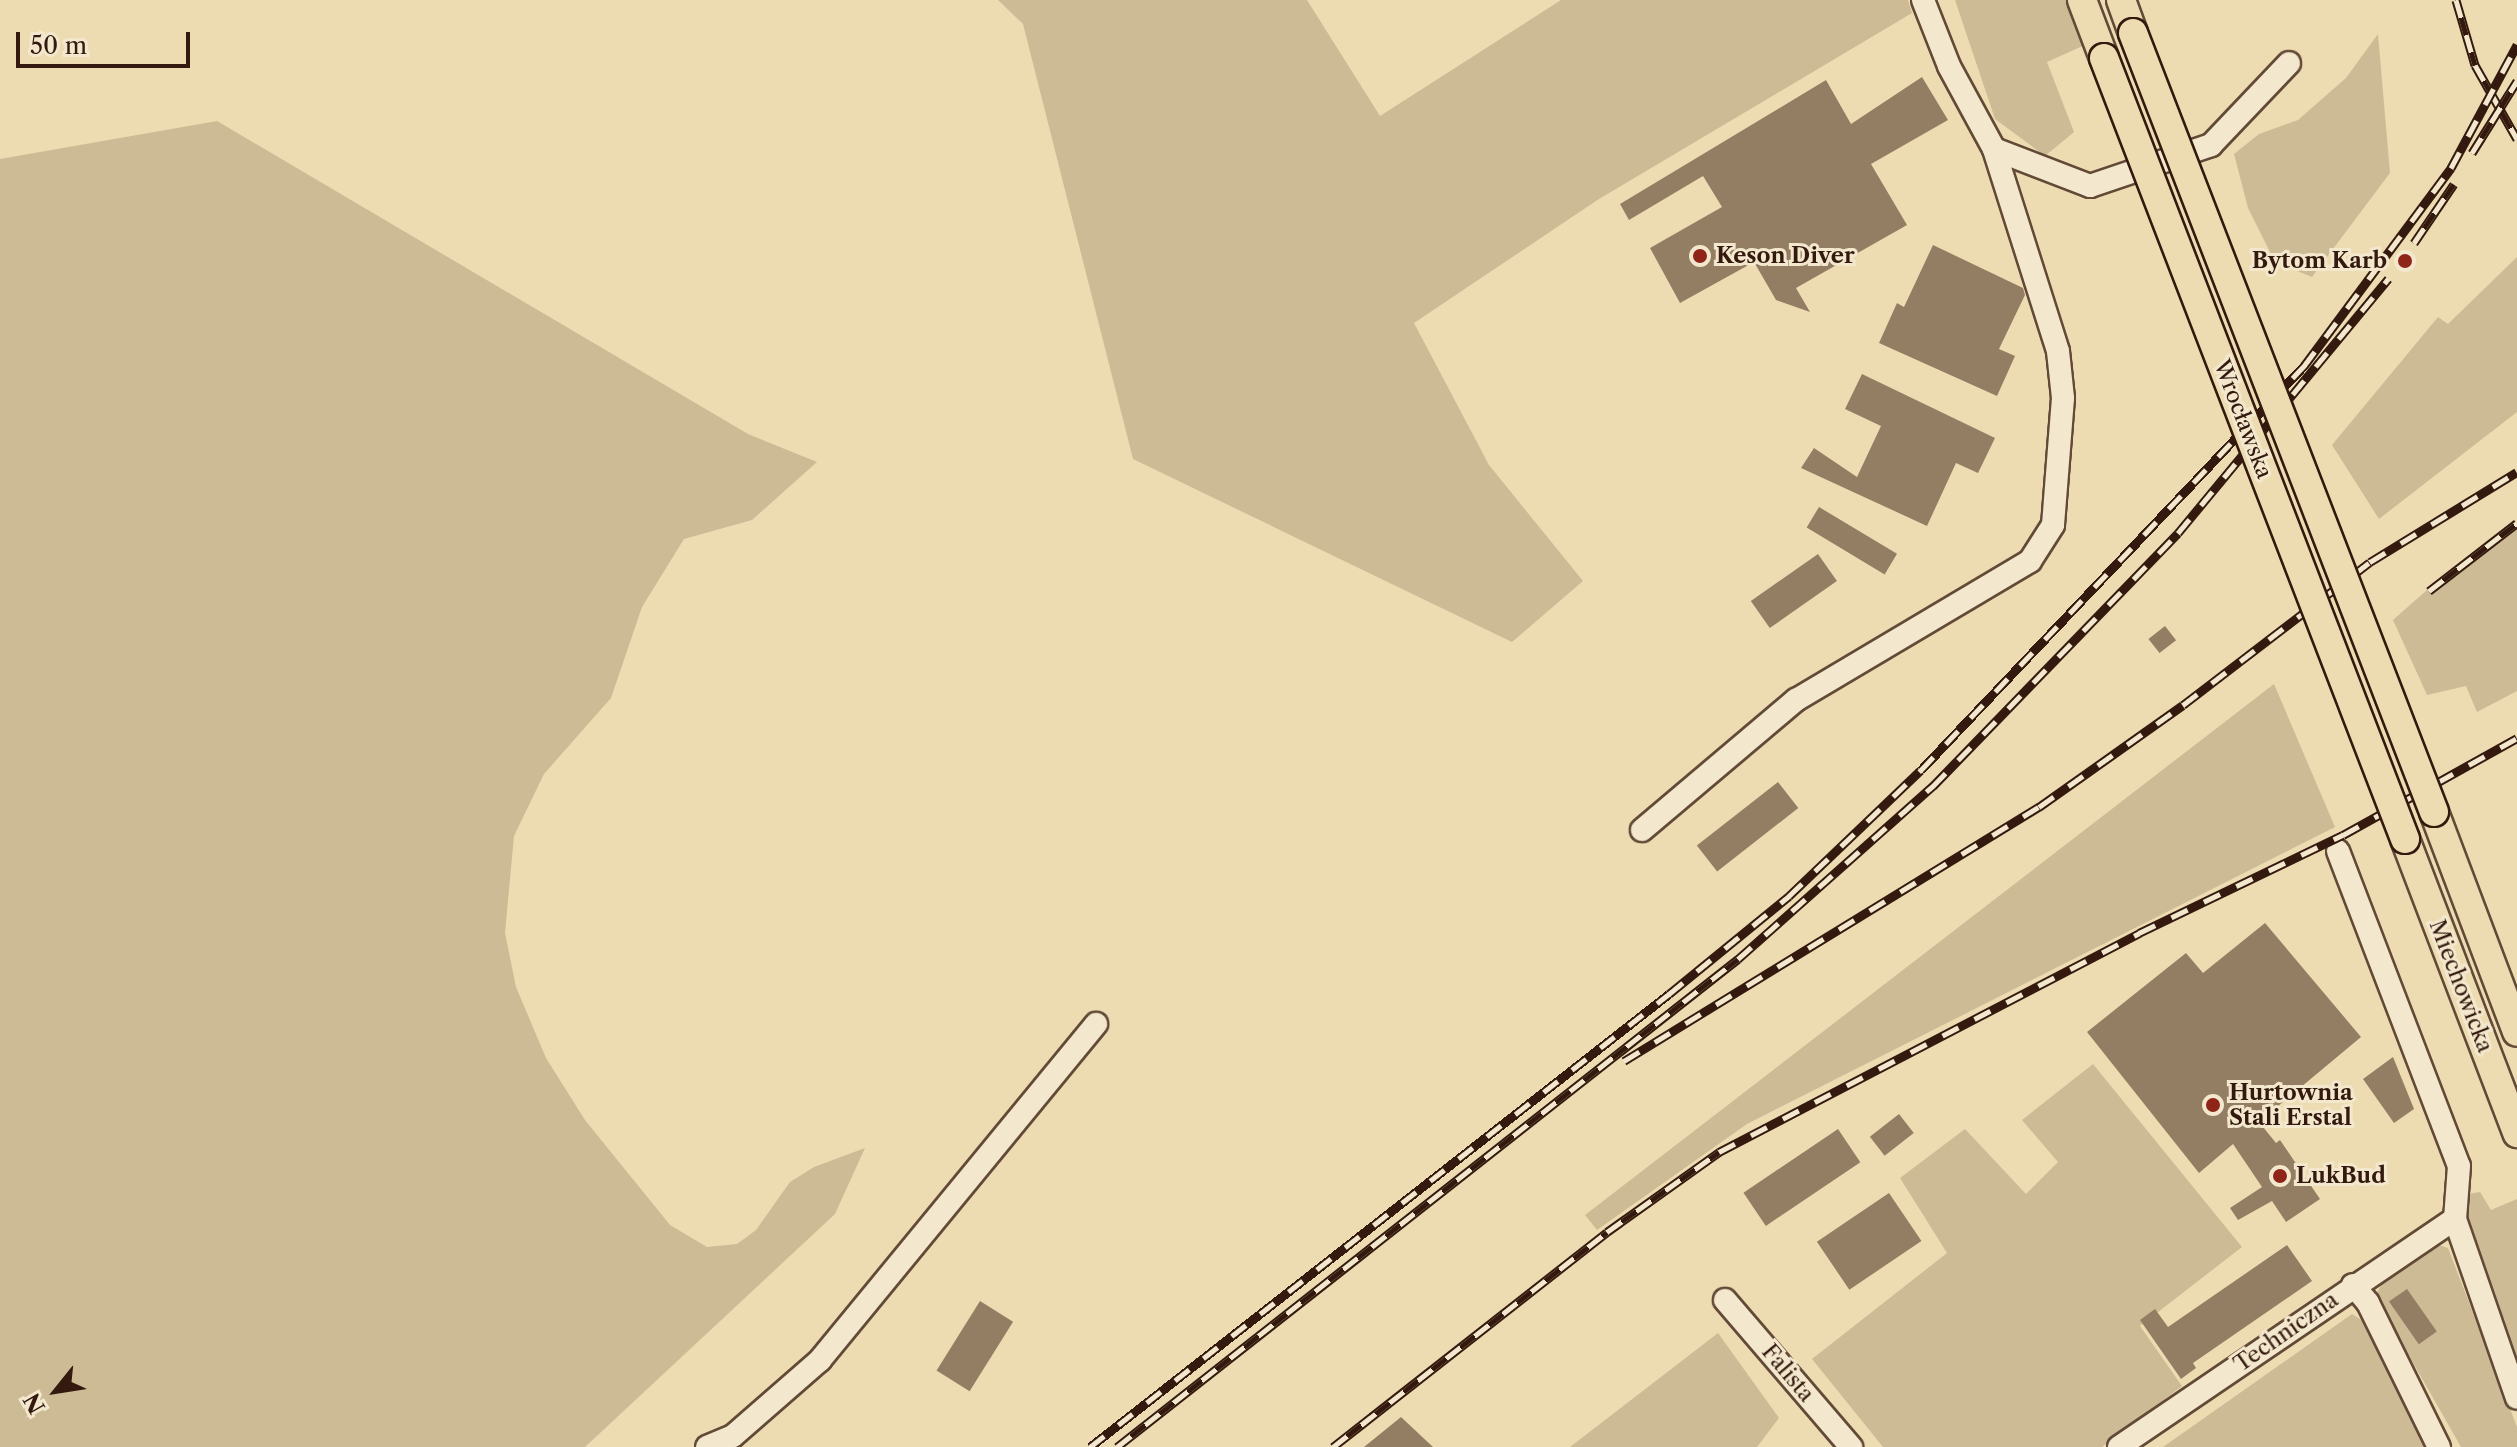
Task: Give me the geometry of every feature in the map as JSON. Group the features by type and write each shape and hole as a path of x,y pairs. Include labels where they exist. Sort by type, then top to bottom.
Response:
{"main road":[{"name":"Wrocławska","path":"2082,0 2405,839"},
{"name":"Wrocławska","path":"2121,0 2434,812"},
{"name":"Miechowicka","path":"2434,812 2517,1032"},
{"name":"Miechowicka","path":"2405,839 2517,1133"}],"street":[{"path":"1642,830 1796,700 2030,561 2046,543 2057,502 2061,440 2058,351 1994,149 1949,66 1923,0"},
{"path":"1994,149 2090,186 2211,145 2289,63"},
{"path":"2338,851 2459,1166 2455,1219 2517,1398"},
{"path":"707,1447 733,1436 820,1360 1096,1024"},
{"name":"Techniczna","path":"2119,1447 2353,1285 2455,1219"},
{"path":"2353,1285 2368,1303 2439,1447"},
{"name":"Falista","path":"1725,1300 1851,1447"}],"shaded area":[{"path":"998,0 1307,0 1380,116 1561,0 1908,0 1912,13 1599,199 1414,323 1489,465 1583,581 1512,642 1133,459 1023,24"},
{"path":"1955,0 2068,0 2085,45 2047,62 2074,132 2045,156 1995,119"},
{"path":"2378,34 2390,173 2312,277 2275,262 2248,208 2234,154 2259,134 2298,120 2346,78"},
{"path":"217,121 748,434 817,462 752,520 684,539 642,607 611,698 544,774 514,836 505,933 516,987 546,1058 585,1120 670,1225 707,1247 737,1244 756,1230 790,1182 814,1167 865,1148 835,1214 585,1447 0,1447 0,159"},
{"path":"2517,257 2517,412 2379,519 2332,445 2438,317 2448,324"},
{"path":"2517,526 2517,691 2477,712 2466,686 2427,695 2393,620 2453,567"},
{"path":"2274,684 2335,827 1747,1124 1597,1230 1585,1215"},
{"path":"2093,1064 2242,1247 2140,1326 2182,1386 2102,1447 1883,1447 1812,1359 1947,1253 1900,1178 1965,1129 2026,1194 2058,1162 2022,1120"},
{"path":"2480,1192 2491,1210 2517,1199 2517,1380 2463,1224 2467,1194"},
{"path":"2436,1244 2448,1248 2517,1427 2517,1447 2461,1447 2375,1296 2383,1282"},
{"path":"2352,1314 2363,1321 2426,1447 2163,1447"},
{"path":"1718,1333 1779,1418 1757,1447 1570,1447"}],"building":[{"path":"1922,77 1948,120 1871,164 1907,225 1796,288 1810,312 1776,300 1754,262 1680,303 1650,248 1722,207 1703,176 1629,220 1620,204 1826,80 1851,124"},
{"path":"1933,245 2023,288 2025,295 1999,349 2015,356 1997,396 1879,343 1897,303 1904,307"},
{"path":"1862,374 1995,438 1978,473 1956,463 1927,526 1801,468 1814,448 1857,477 1881,426 1845,409"},
{"path":"1819,507 1897,554 1885,574 1807,528"},
{"path":"1818,554 1837,581 1770,628 1751,601"},
{"path":"2165,626 2176,640 2160,653 2148,639"},
{"path":"1778,782 1798,808 1717,871 1697,845"},
{"name":"Hurtownia Stali Erstal","path":"2265,923 2361,1037 2259,1122 2276,1143 2280,1140 2320,1199 2286,1222 2272,1201 2238,1220 2230,1208 2262,1187 2233,1144 2199,1173 2087,1032 2186,953 2203,973"},
{"path":"2393,1057 2414,1109 2394,1123 2363,1079"},
{"path":"1899,1114 1914,1133 1885,1156 1870,1137"},
{"path":"1838,1129 1860,1162 1766,1226 1743,1193"},
{"path":"1889,1193 1921,1241 1849,1290 1817,1242"},
{"path":"2287,1245 2312,1281 2193,1363 2196,1368 2181,1379 2140,1320 2155,1309 2168,1327"},
{"path":"2407,1289 2437,1332 2419,1344 2389,1302"},
{"path":"980,1301 1013,1322 970,1391 937,1371"},
{"path":"1401,1417 1433,1447 1364,1447"}],"railway":[{"path":"2456,0 2475,65 2517,139"},
{"path":"1090,1447 1669,994 1789,896 1921,770 2304,366 2451,168 2517,45"},
{"path":"2472,153 2517,81"},
{"path":"2414,243 2454,184"},
{"path":"1117,1447 1738,959 1933,786 2178,533 2388,279"},
{"path":"1624,1061 2039,807 2183,705 2370,562 2517,472"},
{"path":"2429,591 2517,523"},
{"path":"1333,1447 1607,1232 1719,1152 2139,933 2343,835 2517,738"}],"place":[{"name":"Keson Diver","path":"1700,256"},
{"name":"Bytom Karb","path":"2405,261"},
{"name":"Hurtownia Stali Erstal","path":"2213,1105"},
{"name":"LukBud","path":"2280,1176"}]}
